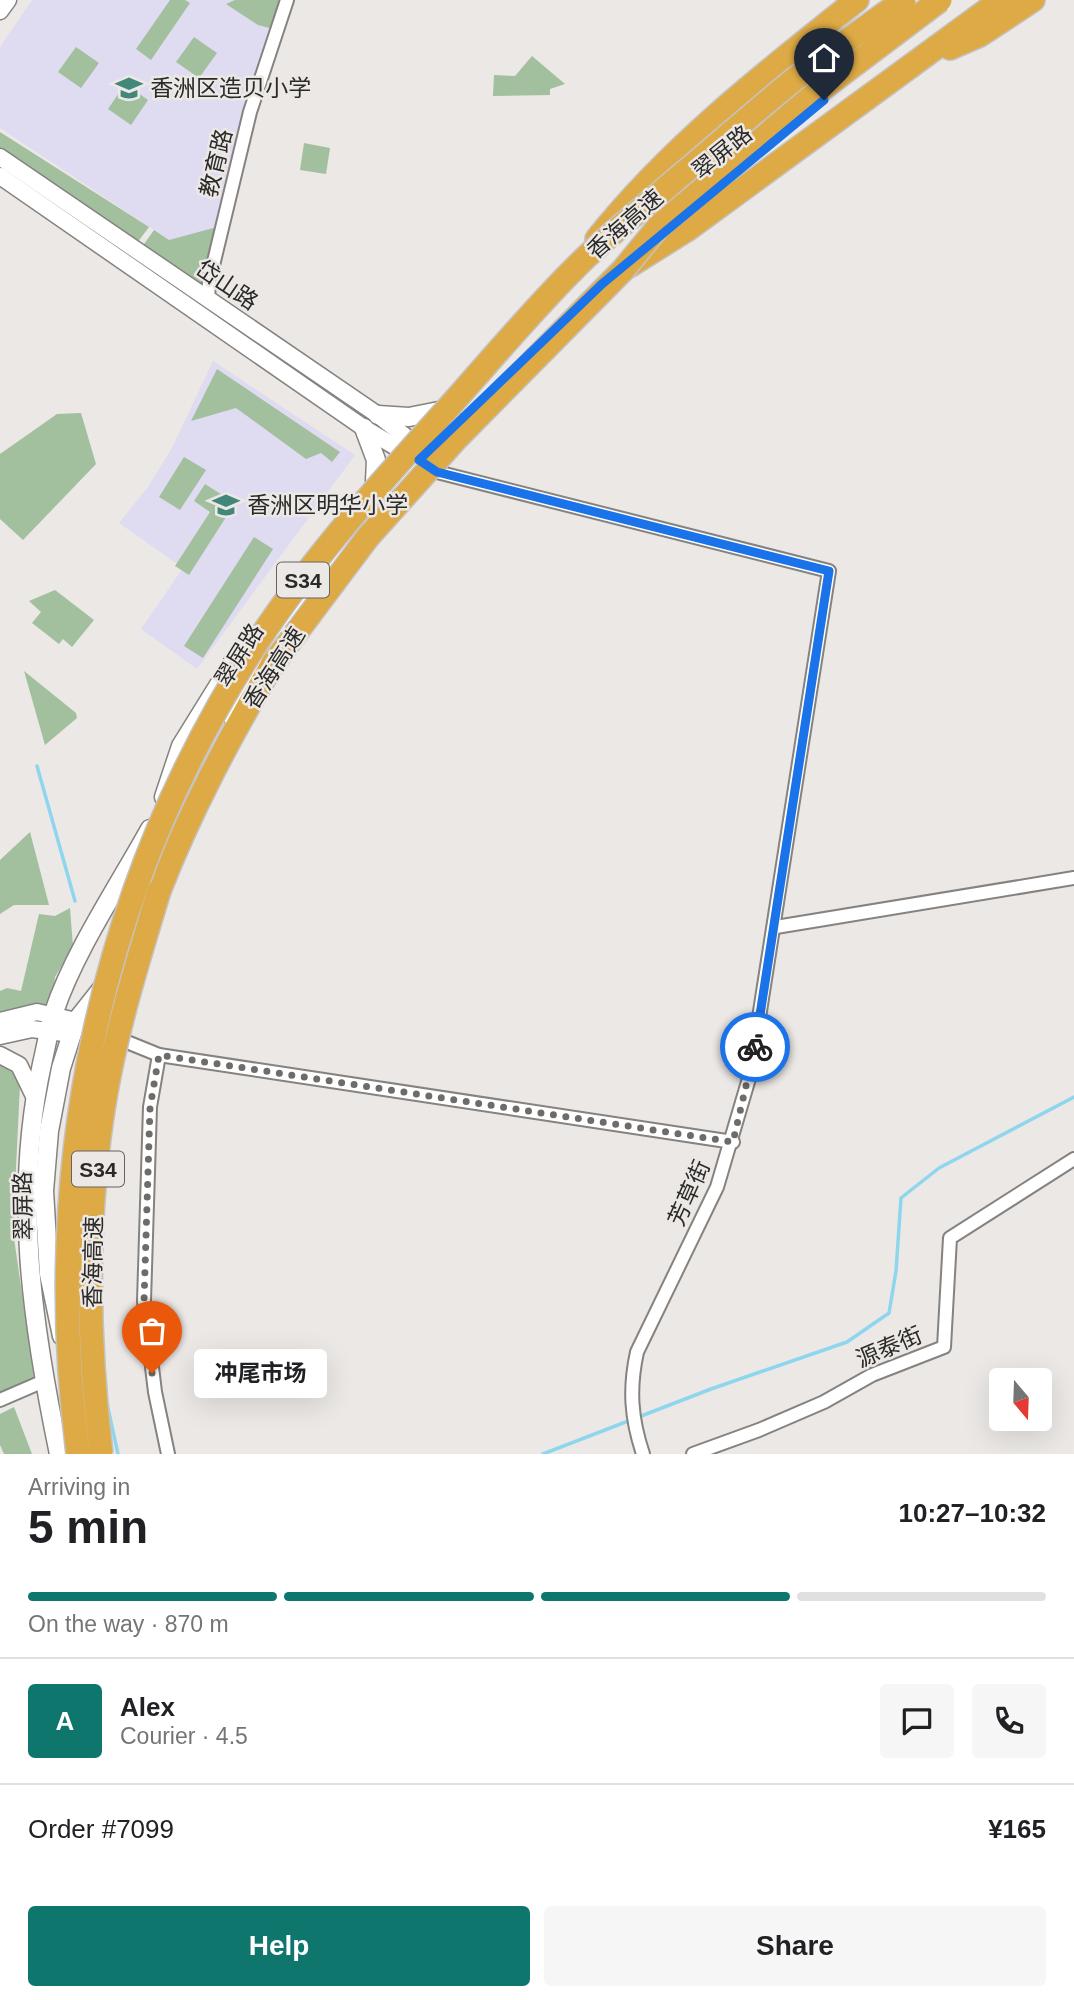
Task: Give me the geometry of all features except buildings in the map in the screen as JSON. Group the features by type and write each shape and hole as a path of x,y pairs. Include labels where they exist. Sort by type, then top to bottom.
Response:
{"highway":[{"path":"575,267 629,199 779,60 857,0"},
{"name":"香海高速","path":"78,1454 68,1380 65,1306 67,1233 74,1151 102,991 165,809 232,682 261,636 345,522 575,267 796,79 903,0"},
{"name":"香海高速","path":"101,1454 92,1379 91,1235 106,1094 159,891 185,824 223,749 272,665 368,537 456,439 623,270 669,217 810,99 940,0"},
{"path":"623,270 688,229 1001,0"},
{"path":"903,70 981,35 1033,0"}],"main road":[{"name":"翠屏路","path":"59,1454 33,1318 25,1191 35,1098 52,1022 66,983 159,813 181,746 209,697 270,606 405,445 572,278 677,183 903,0"},
{"name":"翠屏路","path":"85,1454 49,1273 44,1191 49,1131 61,1068 74,1028 126,958 182,821 244,690 304,602 357,533 423,456 602,284 872,60 951,0"},
{"path":"378,415 409,417 439,411"},
{"path":"364,428 376,460 375,481"},
{"path":"25,1191 44,1191"}],"street":[{"path":"0,10 8,0"},
{"name":"教育路","path":"208,300 209,282 233,178 287,0"},
{"name":"岱山路","path":"0,157 378,415 405,445"},
{"name":"岱山路","path":"0,176 364,428 405,445 423,456"},
{"name":"芳草街","path":"423,456 437,472 829,571 776,928 750,1075 733,1142 717,1187 637,1352 631,1381 632,1412 643,1454"},
{"path":"776,928 1074,878"},
{"path":"0,1021 37,1012 52,1022 159,1055 733,1142"},
{"path":"0,1036 52,1022"},
{"path":"0,1055 19,1065 35,1098"},
{"path":"159,1055 150,1108 144,1301 155,1392 168,1454"},
{"name":"源泰街","path":"693,1454 759,1430 824,1402 872,1375 944,1347 950,1238 1074,1159"},
{"path":"0,1400 44,1381"}],"shaded area":[{"name":"香洲区造贝小学","path":"32,0 281,0 222,226 169,240 0,128 0,47"},
{"name":"香洲区明华小学","path":"213,361 355,455 197,669 141,629 183,568 119,523 148,487 172,448"}],"green space":[{"path":"170,0 185,0 190,3 151,60 136,49"},
{"path":"235,0 283,2 273,29 258,25 226,4"},
{"path":"194,37 217,53 199,78 176,62"},
{"path":"76,47 99,63 81,88 58,72"},
{"path":"532,56 565,84 550,89 550,95 493,96 494,75 515,76"},
{"path":"125,84 148,100 131,125 108,109"},
{"path":"0,132 149,227 128,255 0,164"},
{"path":"304,143 330,148 326,174 300,170"},
{"path":"217,227 202,310 132,261 154,230 169,240"},
{"path":"217,369 340,452 332,462 321,453 306,459 236,408 191,421"},
{"path":"81,413 96,464 23,540 0,519 0,454 57,414"},
{"path":"184,457 206,470 180,510 159,497"},
{"path":"205,484 235,503 189,575 175,566 210,512 194,501"},
{"path":"254,537 273,549 203,658 184,646"},
{"path":"55,590 94,620 72,647 63,639 59,644 32,623 41,612 29,601"},
{"path":"24,671 76,713 77,718 45,745"},
{"path":"30,832 49,905 14,905 0,914 0,860"},
{"path":"70,908 73,947 55,977 51,1016 0,1021 0,991 7,988 21,991 39,914 55,916"},
{"path":"0,1063 13,1073 20,1084 13,1231 34,1378 0,1394"},
{"path":"14,1407 32,1454 4,1454 0,1445 0,1414"}],"waterway":[{"path":"37,766 75,901"},
{"path":"543,1454 711,1389 847,1342 889,1313 896,1271 901,1198 939,1168 1074,1097"},
{"path":"106,1399 118,1454"}],"way so far":[{"path":"152,1373 144,1301 150,1108 159,1055 733,1142 755,1047"}],"place":[{"name":"香洲区造贝小学","path":"129,88"},
{"name":"香洲区明华小学","path":"226,505"},
{"name":"冲尾市场","path":"152,1373"}],"route":[{"path":"755,1047 776,928 829,571 437,472 419,460 602,284 824,100"}]}
